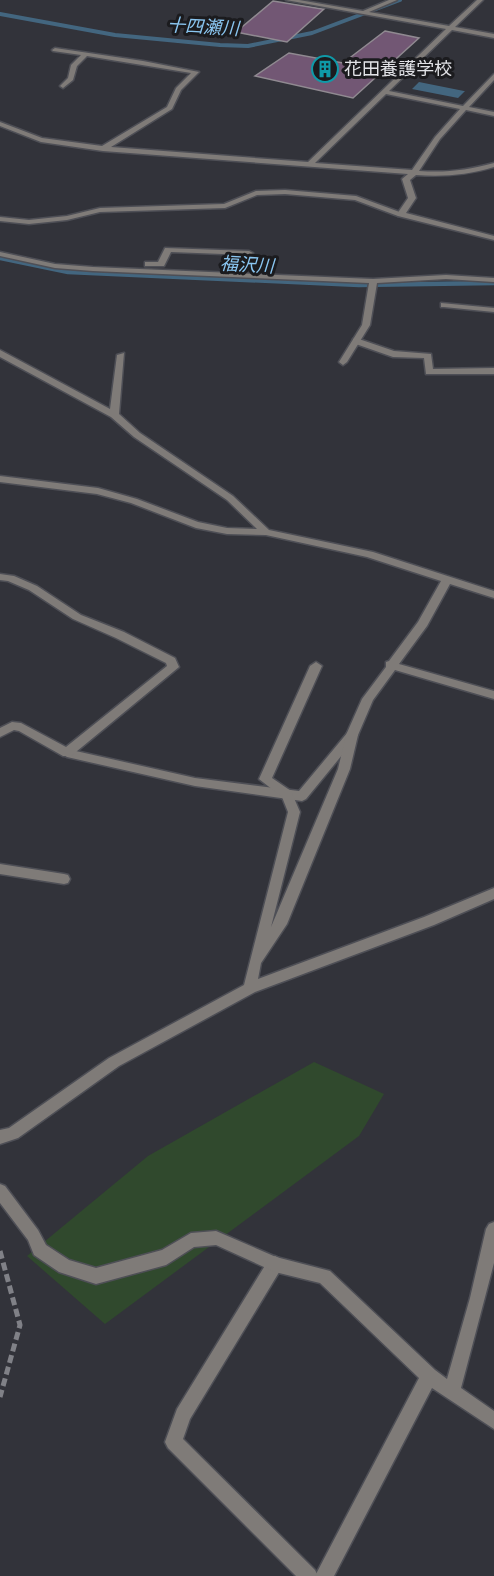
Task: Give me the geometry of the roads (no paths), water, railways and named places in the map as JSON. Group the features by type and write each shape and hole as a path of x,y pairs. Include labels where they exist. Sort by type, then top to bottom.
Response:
{"street":[{"path":"289,0 494,36"},
{"path":"364,13 394,0"},
{"path":"309,165 480,0"},
{"path":"55,50 196,72 178,89 170,108 103,149"},
{"path":"63,86 70,79 74,65 86,54"},
{"path":"401,213 412,198 406,179 414,173 437,138 494,76"},
{"path":"384,92 494,114"},
{"path":"0,124 41,140 103,149 444,175 471,172 494,165"},
{"path":"0,219 29,222 67,218 100,210 225,206 256,193 285,192 356,198 401,213 494,238"},
{"path":"105,269 120,263 161,264 168,250 249,254"},
{"path":"0,254 55,266 105,269 373,281 446,277 494,280"},
{"path":"343,362 366,325 373,281"},
{"path":"444,305 494,309"},
{"path":"356,341 393,354 428,356 429,372 494,371"},
{"path":"0,353 114,415 137,435 230,498 266,531"},
{"path":"114,415 121,355"},
{"path":"0,479 98,491 134,501 196,525 227,531 266,531 369,554 494,595"},
{"path":"0,578 10,578 33,588 76,617 120,635 171,661 173,667 68,753"},
{"path":"255,962 280,924 344,769 352,735 368,699 390,665 423,622 446,581"},
{"path":"390,665 494,695"},
{"path":"250,988 294,812 287,794 265,779 316,666"},
{"path":"0,733 12,726 21,727 68,753 195,782 302,796 352,735"},
{"path":"0,869 64,879"},
{"path":"0,1137 14,1133 114,1062 250,988 429,921 494,893"},
{"path":"0,1191 33,1235 40,1250 64,1267 96,1276 166,1257 192,1240 216,1238 275,1264 324,1276 429,1376 494,1421"},
{"path":"452,1392 494,1229"},
{"path":"275,1264 183,1415 174,1442 309,1576"},
{"path":"324,1576 429,1376"}],"water":[{"path":"419,82 465,91 458,98 412,89"}],"waterway":[{"name":"十四瀬川","path":"0,14 115,35 248,46 312,33 400,0"},
{"name":"福沢川","path":"0,258 68,272 359,285 494,283"}],"place":[{"name":"花田養護学校","path":"325,69"}]}
